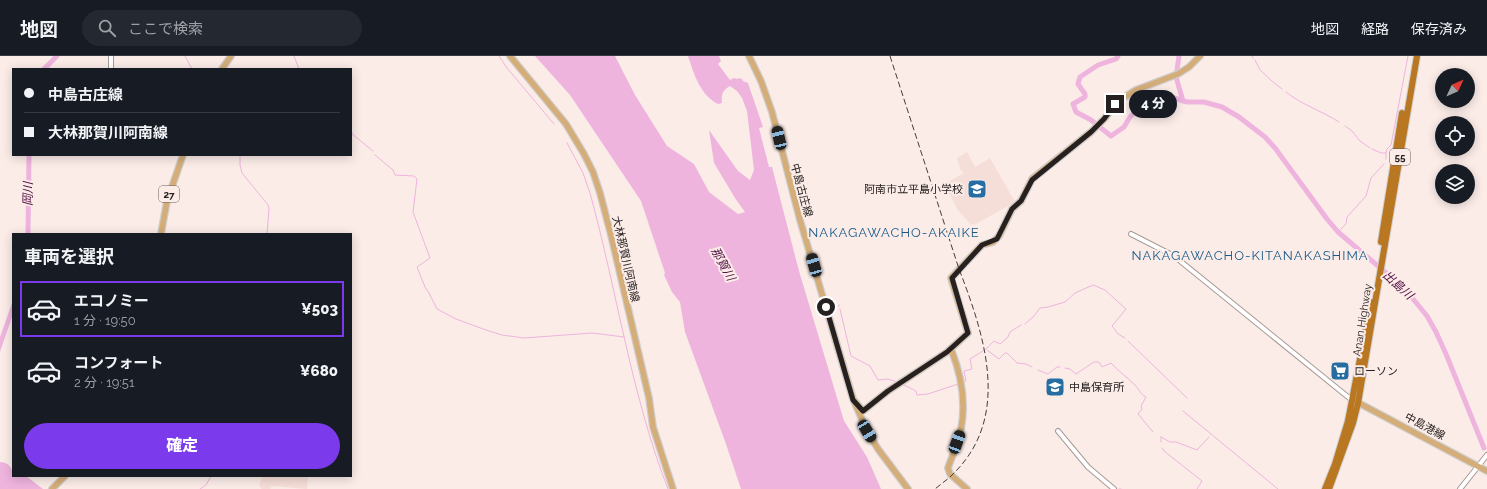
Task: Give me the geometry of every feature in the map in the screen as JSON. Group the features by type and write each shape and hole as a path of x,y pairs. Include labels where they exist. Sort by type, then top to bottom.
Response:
{"highway":[{"name":"Anan Highway","path":"1381,256 1392,173 1412,56"},
{"name":"Anan Highway","path":"1331,480 1353,423 1355,402 1417,56"},
{"name":"55","path":"1324,489 1331,480"},
{"name":"55","path":"1330,489 1331,480"}],"main road":[{"path":"223,68 231,56"},
{"name":"大林那賀川阿南線","path":"510,56 566,124 593,172 611,235 650,398 653,427 674,489"},
{"name":"中島古庄線","path":"748,56 761,81 772,112 794,200 853,400"},
{"path":"853,400 863,411 888,391 952,349 968,333 952,278 982,245 997,239 1012,209 1021,201 1032,180 1097,125 1120,100 1136,90 1175,75 1189,67 1200,56"},
{"name":"27","path":"161,233 167,201 183,156"},
{"path":"952,349 961,383 962,405 961,431 948,468 950,474 967,489"},
{"path":"853,400 874,443 908,489"},
{"name":"中島港線","path":"1355,402 1487,471"},
{"path":"54,487 63,477"}],"street":[{"path":"111,68 112,56"},
{"path":"1132,234 1174,256 1355,402"},
{"path":"1058,431 1088,466 1114,489"},
{"path":"1460,489 1485,457"}],"shaded area":[{"name":"阿南市立平島小学校","path":"967,152 975,167 990,158 1015,202 974,225 971,225 957,209 945,185 964,173 960,169 957,158"},
{"path":"262,477 308,477 307,489 272,486 270,489 262,489 259,486"}],"water":[{"name":"那賀川","path":"535,56 615,56 635,95 667,146 694,164 709,192 738,214 745,212 714,163 709,130 738,171 750,180 754,170 747,111 742,98 737,91 730,86 723,93 722,103 718,104 712,100 702,90 698,83 688,56 719,56 721,61 718,64 730,80 739,78 748,83 763,127 759,128 769,167 772,167 799,271 844,421 867,457 881,489 741,489 685,332 680,302 672,292 664,275 665,273 641,201 570,95"},
{"path":"12,303 12,317 0,352 0,337"},
{"path":"0,462 10,466 12,470 12,477 27,477 43,489 0,489"}],"waterway":[{"name":"岡川","path":"45,68 57,56"},
{"path":"185,56 191,68"},
{"path":"294,56 299,68"},
{"path":"499,56 507,68 554,124"},
{"name":"出島川","path":"1118,56 1116,59 1098,65 1080,77 1078,84 1085,94 1085,97 1073,104 1076,112 1091,120 1111,136 1124,127 1130,117 1137,110 1150,102 1174,98 1187,102 1204,102 1222,107 1239,117 1265,137 1275,148 1338,232 1405,289 1427,316 1446,354 1484,448"},
{"name":"出島川","path":"1179,56 1176,77 1183,101"},
{"path":"1386,153 1387,149 1391,145 1408,56"},
{"path":"1255,60 1260,70 1282,89"},
{"path":"1286,92 1299,101 1339,122"},
{"path":"1345,126 1352,131 1360,141 1370,148"},
{"path":"352,134 373,151"},
{"path":"567,143 583,173 590,193 600,230 634,379 655,453 668,489"},
{"path":"1372,149 1381,153 1386,153 1386,159"},
{"path":"375,155 393,170 395,175 414,176 417,179 413,212 430,258 417,267 425,287 437,309 456,319 502,335 524,338 592,333 624,337"},
{"name":"岡川","path":"28,233 29,156"},
{"path":"240,156 242,173 268,205 267,233"},
{"path":"1338,232 1346,224 1347,217 1366,196 1371,178 1384,164"},
{"path":"1025,324 1040,308 1065,302 1075,293 1093,285 1105,290 1126,309 1112,326 1118,334 1125,338"},
{"path":"840,309 851,356 870,366 878,380 888,379 897,382"},
{"path":"962,382 966,381 964,371 972,369 970,359 987,348 994,341 1000,344 1008,337 1010,332 1021,325"},
{"path":"1128,341 1187,398"},
{"path":"987,350 999,359 1007,353 1017,363 1026,364 1032,367"},
{"path":"1065,368 1070,369 1076,374 1094,362 1099,362 1102,367 1111,363 1146,397 1141,406 1142,409 1138,414 1153,432"},
{"path":"1038,370 1048,374 1057,367 1060,367"},
{"path":"902,384 916,391 917,395 928,394 958,384"},
{"path":"1183,411 1278,489"},
{"path":"1161,437 1170,442 1176,442 1197,450 1209,437"},
{"path":"1161,437 1161,442"},
{"path":"1162,448 1202,481 1197,489"},
{"path":"200,489 206,485 210,477"}],"railway":[{"path":"890,56 977,320 984,346 988,373 988,399 983,425 973,449 954,474 935,489"}],"place":[{"name":"阿南市立平島小学校","path":"977,189"},
{"name":"ローソン","path":"1340,371"},
{"name":"中島保育所","path":"1055,387"}],"district":[{"name":"NAKAGAWACHO-AKAIKE","path":"894,232"},
{"name":"NAKAGAWACHO-KITANAKASHIMA","path":"1250,255"}],"route":[{"path":"826,307 853,400 856,402 861,411 863,411 888,391 947,352 968,333 952,278 982,245 993,242 997,239 1001,234 1012,209 1021,201 1032,180 1091,132 1104,119 1115,104"}]}
